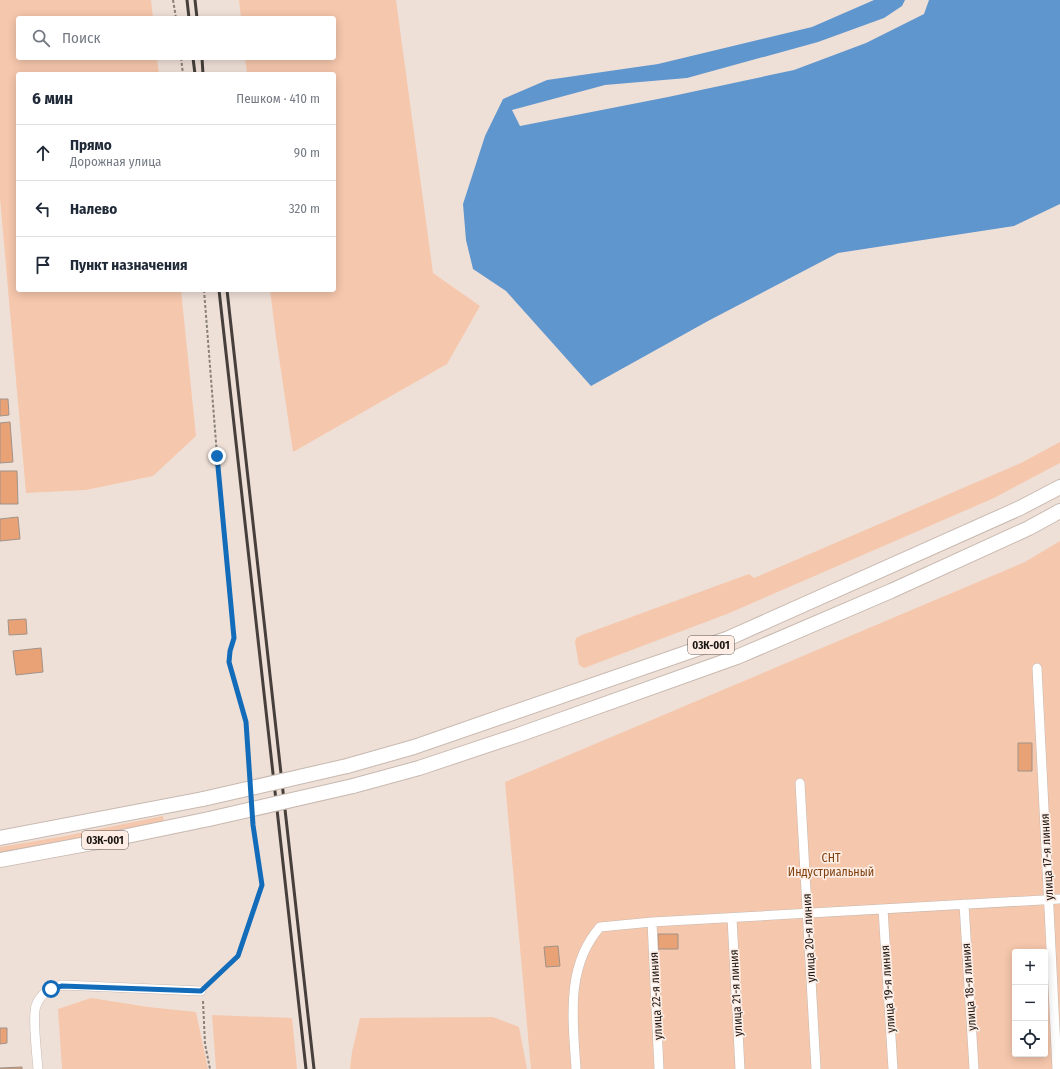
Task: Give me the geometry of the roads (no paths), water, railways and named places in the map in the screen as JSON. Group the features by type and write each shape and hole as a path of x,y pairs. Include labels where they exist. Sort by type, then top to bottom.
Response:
{"main road":[{"name":"03К-001","path":"0,838 203,799 347,766 414,747 729,638 1020,508 1060,487"},
{"name":"03К-001","path":"0,860 209,819 353,786 419,768 507,739 737,657 891,591 1029,528 1060,512"}],"street":[{"name":"улица 17-я линия","path":"1036,668 1057,1069"},
{"name":"улица 20-я линия","path":"800,783 816,1069"},
{"path":"576,1069 573,1020 574,982 579,964 589,942 600,927 652,922 1060,899"},
{"name":"улица 18-я линия","path":"964,904 974,1069"},
{"name":"улица 19-я линия","path":"883,909 893,1069"},
{"name":"улица 21-я линия","path":"732,918 740,1069"},
{"name":"улица 22-я линия","path":"652,922 659,1069"},
{"path":"38,1069 35,1007 40,998 51,989 62,986 201,991"}],"water":[{"path":"874,0 905,0 902,6 884,18 818,42 687,78 605,85 512,110 520,126 668,97 794,70 866,43 924,14 929,0 1060,0 1060,204 1014,226 838,253 708,321 591,386 506,291 473,269 466,240 463,204 485,136 503,99 547,80 658,64 812,27"}],"railway":[{"path":"187,0 189,16"},
{"path":"195,0 197,16"},
{"path":"193,60 195,72"},
{"path":"202,60 203,72"},
{"path":"219,292 306,1069"},
{"path":"227,292 314,1069"}],"park label":[{"name":"СНТ Индустриальный","path":"831,865"}]}
